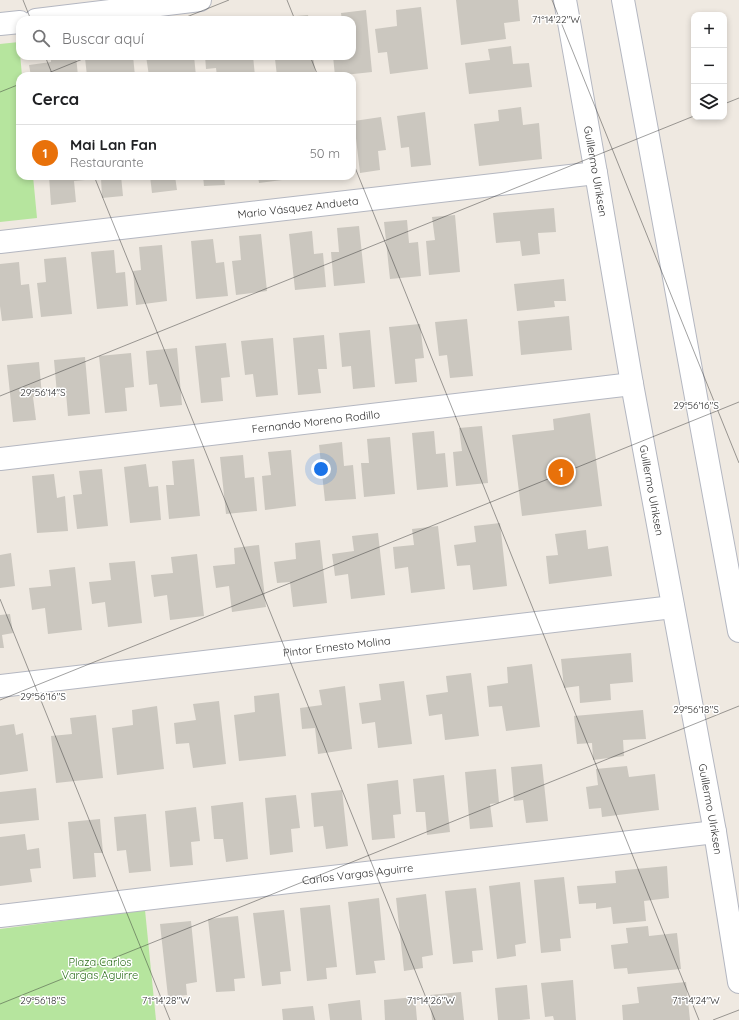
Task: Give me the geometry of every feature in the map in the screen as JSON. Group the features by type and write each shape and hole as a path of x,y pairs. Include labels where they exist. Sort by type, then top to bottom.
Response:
{"street":[{"path":"44,16 61,8 200,0"},
{"name":"Guillermo Ulriksen","path":"565,0 632,384 715,832 739,982"},
{"path":"623,0 739,630"},
{"path":"0,24 16,22"},
{"name":"Mario Vásquez Andueta","path":"0,242 596,173"},
{"name":"Fernando Moreno Rodillo","path":"0,459 632,384"},
{"name":"Pintor Ernesto Molina","path":"0,686 673,607"},
{"name":"Carlos Vargas Aguirre","path":"0,916 715,832"}],"green space":[{"path":"16,42 16,60 21,60 22,72 16,72 16,180 33,180 37,218 0,222 0,44"},
{"name":"Plaza Carlos Vargas Aguirre","path":"145,910 156,1020 0,1020 0,929"}],"building":[{"path":"456,0 518,0 520,21 504,23 506,39 461,45"},
{"path":"421,7 428,69 390,74 387,52 378,53 375,29 397,26 396,10"},
{"path":"366,10 372,72 356,74 356,72 335,72 333,60 356,60 356,16 341,16 341,13"},
{"path":"511,46 513,64 529,63 532,87 469,94 465,63 490,60 488,49"},
{"path":"51,60 76,60 78,72 30,72 29,65 51,62"},
{"path":"85,60 133,60 135,72 87,72"},
{"path":"147,60 194,60 196,72 148,72"},
{"path":"205,60 253,60 255,72 216,72 216,68 206,69"},
{"path":"275,60 314,60 315,72 277,72"},
{"path":"521,107 523,125 539,123 542,159 479,166 474,124 499,121 498,110"},
{"path":"425,112 431,165 411,167 409,147 401,148 397,116"},
{"path":"381,117 386,150 378,151 380,170 360,173 356,138 356,121"},
{"path":"49,180 85,180 74,181 76,202 51,205"},
{"path":"101,180 121,180 123,196 102,198"},
{"path":"150,180 176,180 177,190 152,193"},
{"path":"203,180 224,180 225,185 204,186"},
{"path":"259,180 282,180 259,183"},
{"path":"554,208 556,232 538,233 540,254 522,256 520,241 496,243 493,213"},
{"path":"455,215 460,272 429,275 426,241 435,240 432,217"},
{"path":"407,220 409,243 418,242 421,276 390,279 384,222"},
{"path":"359,226 365,283 334,286 331,252 339,252 337,228"},
{"path":"312,231 314,254 323,253 326,287 295,290 289,234"},
{"path":"261,234 267,291 236,295 232,261 241,260 239,236"},
{"path":"213,239 216,263 224,262 228,296 196,299 191,241"},
{"path":"162,245 167,301 136,305 133,271 141,270 139,247"},
{"path":"114,250 116,273 125,272 128,306 97,309 91,252"},
{"path":"66,257 72,314 41,317 37,283 46,282 44,259"},
{"path":"19,262 21,285 29,284 33,318 2,321 0,306 0,264"},
{"path":"564,279 566,301 554,301 555,307 517,311 514,284"},
{"path":"569,316 572,350 521,355 518,321"},
{"path":"467,319 473,376 450,378 447,355 439,356 435,322"},
{"path":"420,324 424,358 415,359 417,382 395,384 389,327"},
{"path":"370,330 375,387 353,389 351,366 342,367 339,333"},
{"path":"324,335 327,369 318,369 321,393 298,395 293,338"},
{"path":"273,338 278,395 256,397 253,374 245,375 241,341"},
{"path":"226,343 230,377 221,378 223,401 201,403 195,346"},
{"path":"177,348 182,405 160,407 157,384 149,385 146,351"},
{"path":"131,353 134,387 125,388 127,411 105,413 99,356"},
{"path":"85,357 90,414 68,416 66,393 57,394 54,360"},
{"path":"39,362 42,396 33,397 36,420 13,422 7,365"},
{"path":"590,413 602,506 522,516 512,435 554,430 553,419"},
{"path":"482,426 488,483 456,486 453,452 462,451 459,428"},
{"path":"434,431 436,454 445,453 448,487 417,490 412,433"},
{"path":"390,437 395,494 364,497 361,463 369,463 367,439"},
{"path":"342,442 344,466 353,465 356,499 325,501 319,445"},
{"path":"291,450 296,506 265,510 262,476 271,475 268,452"},
{"path":"243,455 245,478 254,477 257,511 226,514 220,457"},
{"path":"194,459 200,516 169,519 166,485 174,485 172,461"},
{"path":"146,464 149,487 158,486 161,520 130,523 124,467"},
{"path":"102,469 108,526 77,529 73,495 82,494 79,471"},
{"path":"54,474 57,498 65,496 68,531 37,533 32,476"},
{"path":"500,523 507,586 473,590 470,565 457,566 454,545 476,542 474,526"},
{"path":"438,526 445,589 411,593 408,567 395,569 393,547 414,545 412,529"},
{"path":"586,530 588,549 608,546 612,576 549,584 546,556 558,555 555,534"},
{"path":"378,533 385,595 351,599 348,574 335,576 332,554 354,551 352,536"},
{"path":"320,540 327,603 293,607 290,582 277,583 274,562 296,559 295,543"},
{"path":"259,545 266,607 232,612 229,586 216,588 213,566 235,564 234,548"},
{"path":"11,553 15,586 0,588 0,555"},
{"path":"197,554 204,616 170,620 167,595 154,597 151,575 173,573 171,557"},
{"path":"135,561 142,623 108,627 105,602 92,604 89,582 111,580 109,563"},
{"path":"75,567 82,630 48,634 45,608 32,610 29,588 51,586 49,570"},
{"path":"10,614 13,633 2,635 4,648 0,648 0,615"},
{"path":"631,653 633,682 610,684 611,700 580,703 579,686 564,688 561,659"},
{"path":"532,664 540,727 506,731 502,706 489,707 487,686 508,683 507,667"},
{"path":"471,673 479,736 445,740 442,714 429,716 426,695 448,692 446,676"},
{"path":"404,681 412,744 378,748 375,722 362,724 359,703 381,700 379,684"},
{"path":"345,686 352,749 318,754 315,728 302,729 300,708 322,705 319,690"},
{"path":"279,693 286,756 239,761 234,715 255,712 254,696"},
{"path":"219,701 226,764 193,768 189,743 176,744 174,723 196,720 193,704"},
{"path":"157,706 164,769 117,775 112,728 133,725 132,710"},
{"path":"643,710 646,739 623,740 624,756 593,760 592,743 577,744 574,716"},
{"path":"96,715 103,778 56,783 51,736 72,734 70,718"},
{"path":"14,724 16,735 23,733 28,771 0,775 0,726"},
{"path":"542,764 548,821 526,823 523,800 514,801 511,767"},
{"path":"627,766 629,777 655,774 659,810 602,817 601,808 589,809 586,787 598,785 596,769"},
{"path":"496,769 499,803 490,804 493,827 470,829 465,772"},
{"path":"444,775 450,832 427,835 425,812 416,812 413,779"},
{"path":"398,780 401,814 393,815 395,838 372,840 367,784"},
{"path":"36,788 39,820 0,824 0,792"},
{"path":"342,790 348,846 326,849 323,826 314,827 311,793"},
{"path":"296,795 300,828 291,829 293,852 270,855 265,798"},
{"path":"243,802 248,859 226,862 223,839 214,839 211,806"},
{"path":"196,807 200,841 191,842 193,865 170,867 165,811"},
{"path":"146,814 151,871 129,873 126,850 117,851 114,817"},
{"path":"100,819 103,853 94,853 96,877 73,879 68,822"},
{"path":"25,834 27,850 39,848 41,868 30,869 32,882 0,886 0,837"},
{"path":"667,866 669,898 644,901 646,921 613,924 611,907 596,909 596,903 579,904 577,886 616,883 615,871"},
{"path":"564,877 571,938 560,939 561,951 541,953 534,880"},
{"path":"520,882 526,943 515,945 516,956 497,959 489,886"},
{"path":"476,888 483,950 472,951 473,962 453,964 445,891"},
{"path":"426,894 433,955 422,957 423,968 404,971 396,898"},
{"path":"379,898 385,960 374,961 376,973 356,975 348,902"},
{"path":"330,905 337,967 326,968 327,979 307,981 300,908"},
{"path":"284,910 291,971 280,972 281,984 262,986 253,913"},
{"path":"238,916 245,978 234,979 235,991 216,992 208,919"},
{"path":"191,921 197,982 186,984 187,995 168,997 160,924"},
{"path":"648,926 649,936 677,933 681,969 628,974 627,968 614,969 611,945 628,943 626,928"},
{"path":"573,980 576,1020 554,1020 553,1016 545,1017 541,983"},
{"path":"686,982 690,1020 623,1020 622,1005 639,1003 637,987"},
{"path":"527,985 530,1019 498,1020 495,988"},
{"path":"461,992 464,1020 432,1020 430,995"},
{"path":"415,997 417,1020 385,1020 384,1000"},
{"path":"360,1000 362,1020 330,1020 328,1004"},
{"path":"313,1006 315,1020 283,1020 282,1009"}],"place":[{"name":"Mai Lan Fan","path":"561,472"}]}
